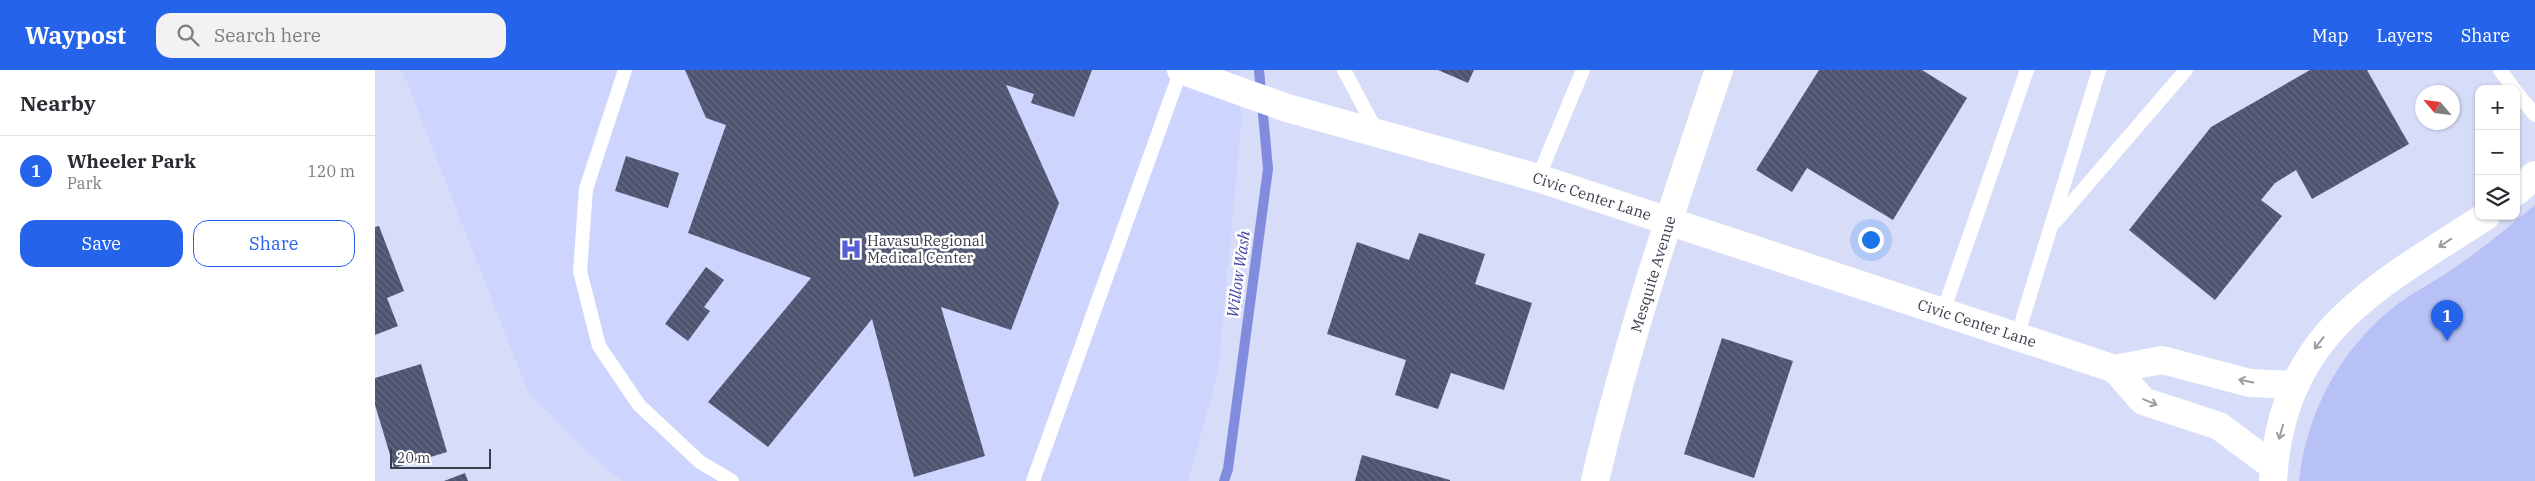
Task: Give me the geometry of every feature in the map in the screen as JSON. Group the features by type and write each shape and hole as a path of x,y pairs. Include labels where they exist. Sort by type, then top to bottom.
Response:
{"street":[{"name":"Civic Center Lane","path":"1181,70 1287,108 1538,178 2115,369 2143,400 2219,426 2274,474"},
{"name":"Mesquite Avenue","path":"1595,481 1636,327 1719,70"},
{"path":"2520,189 2535,176"},
{"path":"2274,474 2274,458 2294,385 2314,348 2336,322 2367,295 2480,220"},
{"name":"Civic Center Lane","path":"2115,369 2162,360 2250,383 2294,385"}],"lane":[{"path":"625,70 586,189 580,271 599,346 639,404 700,462 733,481"},
{"path":"1033,481 1181,70"},
{"path":"1344,70 1377,133"},
{"path":"1538,178 1583,70"},
{"path":"1943,312 2027,70"},
{"path":"2017,336 2053,225 2099,70"},
{"path":"2053,225 2183,72 2187,70"},
{"path":"2499,70 2511,85"},
{"path":"2520,97 2535,115"}],"shaded area":[{"name":"Havasu Regional Medical Center","path":"402,70 1240,70 1241,126 1218,372 1188,481 623,481 607,470 528,392"},
{"path":"2535,205 2535,481 2299,481 2303,455 2319,405 2344,359 2360,339 2399,303 2464,261 2517,220 2520,220 2520,217"}],"building":[{"path":"685,70 1092,70 1074,117 1031,103 1034,94 1006,85 1059,203 1011,330 941,307 985,456 914,477 872,319 768,447 708,402 811,278 688,233 726,125 706,118"},
{"path":"1438,70 1474,70 1468,83"},
{"path":"1819,70 1922,70 1967,98 1893,220 1807,168 1792,192 1756,170"},
{"path":"2310,70 2367,70 2409,144 2312,199 2296,170 2275,183 2261,200 2282,216 2215,300 2129,230 2211,127"},
{"path":"626,156 679,173 668,208 615,191"},
{"path":"379,226 404,291 387,298 398,326 375,335 375,227"},
{"path":"1419,233 1485,254 1475,284 1532,303 1504,390 1451,373 1438,409 1395,395 1406,360 1327,334 1357,242 1409,260"},
{"path":"706,267 724,280 704,307 710,311 688,341 665,324"},
{"path":"1722,338 1793,361 1754,478 1684,454"},
{"path":"421,364 447,452 394,468 375,405 375,378"},
{"path":"1362,455 1450,480 1450,481 1355,481"},
{"path":"465,473 468,481 444,481"}],"waterway":[{"name":"Willow Wash","path":"1224,481 1228,469 1268,169 1259,70"}],"place":[{"name":"Havasu Regional Medical Center","path":"851,249"},
{"name":"Wheeler Park","path":"2447,341"}]}
